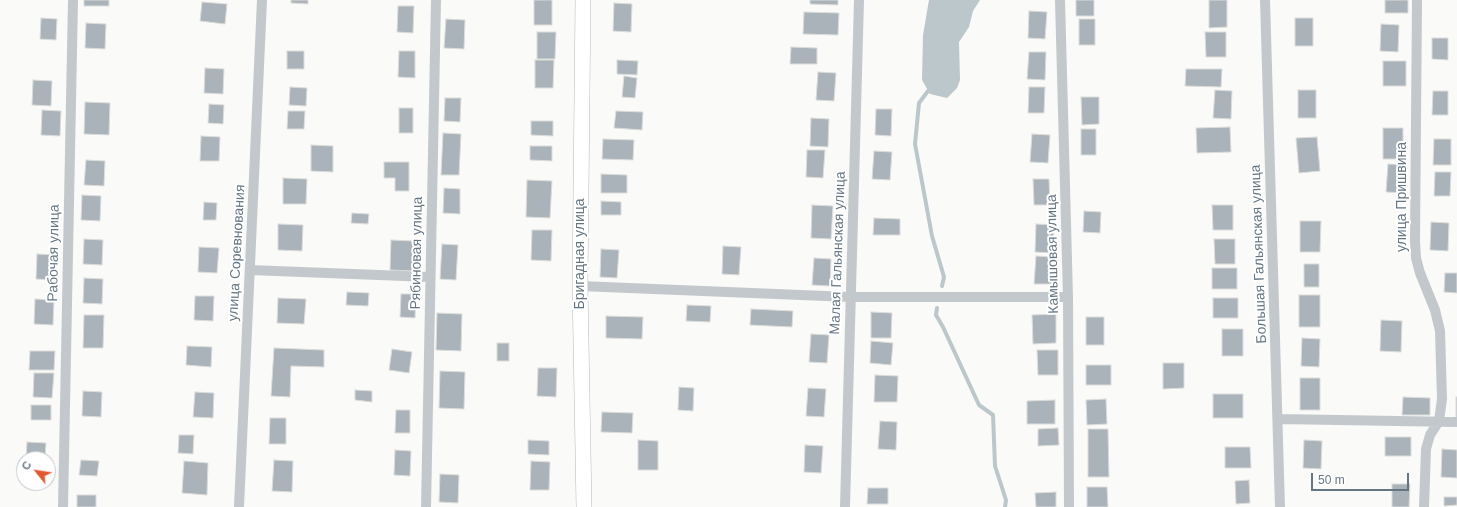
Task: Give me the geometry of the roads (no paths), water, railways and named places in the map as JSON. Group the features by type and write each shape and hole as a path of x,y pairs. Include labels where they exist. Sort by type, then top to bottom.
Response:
{"street":[{"name":"Рабочая улица","path":"63,507 73,0"},
{"name":"улица Соревнования","path":"239,507 262,0"},
{"name":"Рябиновая улица","path":"426,507 436,0"},
{"name":"Бригадная улица","path":"583,0 580,286 584,507"},
{"name":"Малая Гальянская улица","path":"845,507 859,0"},
{"name":"Камышовая улица","path":"1060,0 1068,297 1069,507"},
{"name":"Большая Гальянская улица","path":"1265,0 1280,507"},
{"name":"улица Пришвина","path":"1417,0 1416,258 1420,273 1435,310 1440,331 1442,399 1439,421 1430,435 1426,449 1424,507"},
{"path":"250,270 430,276"},
{"path":"580,286 850,297 1068,297"},
{"path":"1278,419 1457,422"}],"waterway":[{"path":"931,87 919,103 915,144 932,236 944,277 942,286"},
{"path":"937,308 936,315 979,405 993,415 995,466 1006,500 1005,507"}]}
